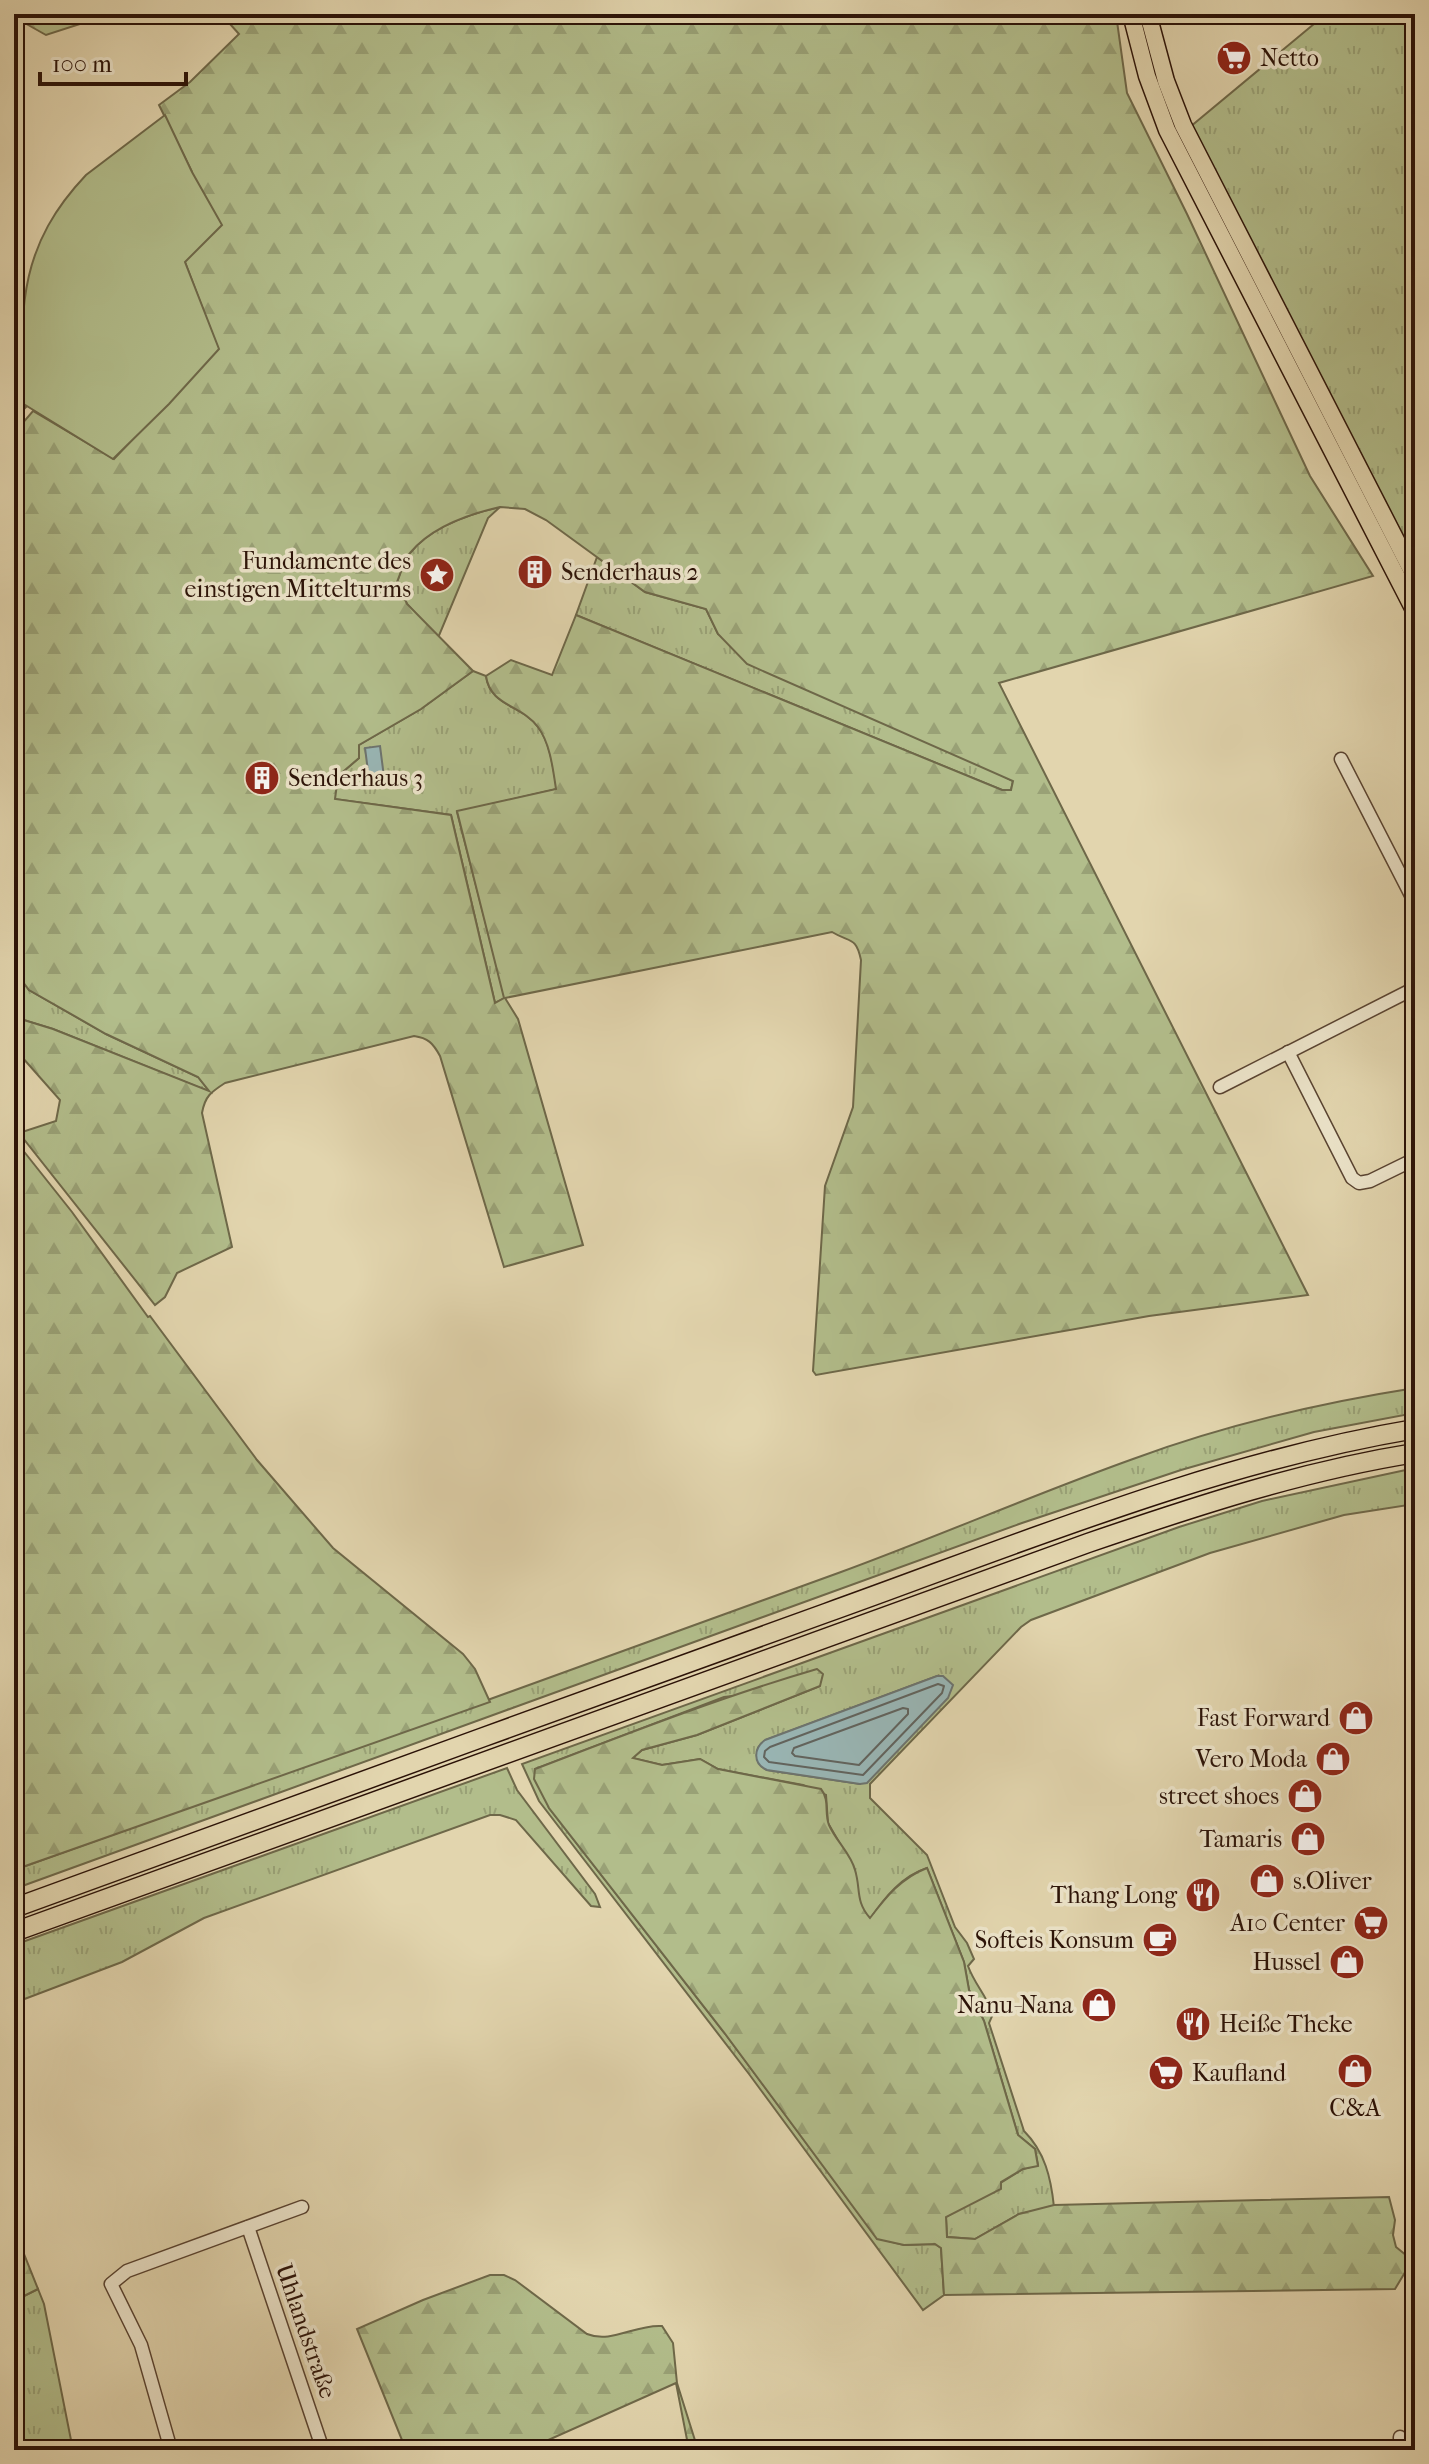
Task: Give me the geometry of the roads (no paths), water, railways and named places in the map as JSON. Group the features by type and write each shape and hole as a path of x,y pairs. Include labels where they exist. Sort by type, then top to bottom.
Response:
{"highway":[{"path":"14,1908 1203,1479 1291,1454 1415,1429"},
{"path":"14,1932 1128,1529 1210,1501 1299,1476 1415,1453"}],"main road":[{"path":"1131,14 1147,76 1167,130 1415,612"},
{"path":"1148,14 1166,81 1183,125 1415,577"}],"street":[{"path":"1341,759 1415,903"},
{"path":"1220,1087 1415,988"},
{"path":"1288,1052 1352,1178 1359,1183 1370,1181 1415,1159"},
{"path":"171,2450 141,2345 111,2284 127,2271 302,2207"},
{"name":"Uhlandstraße","path":"248,2227 323,2450"}],"water":[{"path":"380,746 384,777 369,779 365,748"},
{"path":"943,1676 953,1685 948,1698 867,1783 767,1770 757,1760 757,1751 765,1740"}],"place":[{"name":"Netto","path":"1234,58"},
{"name":"Senderhaus 2","path":"535,572"},
{"name":"Fundamente des einstigen Mittelturms","path":"437,575"},
{"name":"Senderhaus 3","path":"262,778"},
{"name":"Fast Forward","path":"1356,1718"},
{"name":"Vero Moda","path":"1333,1759"},
{"name":"street shoes","path":"1305,1796"},
{"name":"Tamaris","path":"1308,1839"},
{"name":"s.Oliver","path":"1267,1881"},
{"name":"Thang Long","path":"1203,1895"},
{"name":"A10 Center","path":"1371,1923"},
{"name":"Softeis Konsum","path":"1160,1940"},
{"name":"Hussel","path":"1347,1962"},
{"name":"Nanu-Nana","path":"1099,2005"},
{"name":"Heiße Theke","path":"1193,2024"},
{"name":"C&A","path":"1355,2071"},
{"name":"Kaufland","path":"1166,2073"}]}
